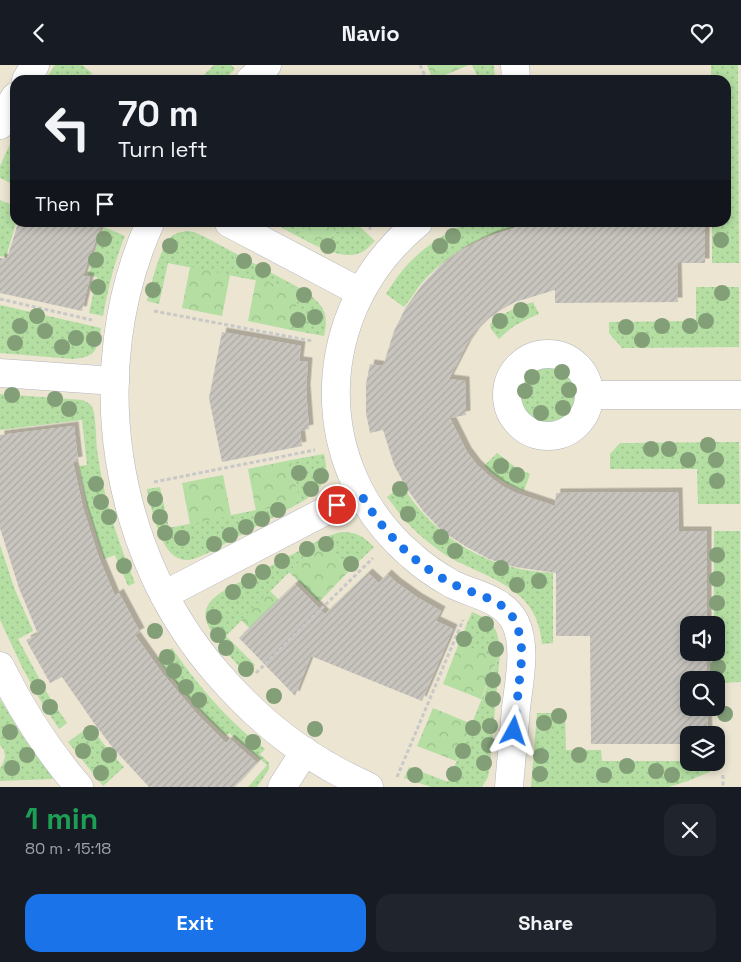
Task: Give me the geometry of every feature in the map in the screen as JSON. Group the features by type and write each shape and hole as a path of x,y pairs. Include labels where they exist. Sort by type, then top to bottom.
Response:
{"lane":[{"path":"256,75 267,65"},
{"path":"0,125 10,105"},
{"path":"148,227 139,249 126,294 118,341 115,381 116,436 124,484 136,529 164,595 189,636 223,680 268,724 327,766 369,787"},
{"path":"237,227 360,292"},
{"path":"413,227 399,239 383,257 360,292 351,313 341,342 337,365 337,413 343,448 360,493 387,532 413,557 432,571 452,584 497,603 507,610 515,621 519,631 522,656 508,787"},
{"path":"0,373 115,381"},
{"path":"590,395 741,395"},
{"path":"164,595 360,493"},
{"path":"0,666 36,730 79,787"},
{"path":"282,787 305,751"}],"path":[{"path":"0,299 92,320"},
{"path":"153,311 319,342"},
{"path":"150,483 319,449"},
{"path":"253,676 376,555"},
{"path":"396,778 465,614"},
{"path":"723,775 723,787"}],"shaded area":[{"path":"0,65 741,65 741,787 0,787"}],"green space":[{"path":"55,65 82,65 92,73 91,75 48,75"},
{"path":"214,65 231,65 235,69 229,75 204,75"},
{"path":"427,65 469,65 445,75 431,75"},
{"path":"472,65 494,65 495,75 477,75"},
{"path":"711,65 738,65 739,263 712,263 712,227 731,227 731,75 711,75"},
{"path":"10,144 10,183 0,178 0,166"},
{"path":"0,200 10,204 10,227 15,227 6,257 0,256"},
{"path":"104,227 125,236 112,276 103,316 89,313 97,277 88,275"},
{"path":"280,227 301,227 321,247 341,227 360,227 375,241 360,253 351,255 328,251"},
{"path":"301,227 341,227 321,247"},
{"path":"459,227 515,227 476,241 445,260 420,285 404,307 386,294 416,256"},
{"path":"187,231 205,237 305,291 317,301 323,310 326,321 324,336 291,330 299,289 168,263 159,304 147,301 156,266 168,241 172,236"},
{"path":"190,267 230,275 222,316 182,308"},
{"path":"256,280 300,289 291,330 248,321"},
{"path":"696,287 739,287 739,347 622,348 609,333 609,322 696,321"},
{"path":"533,302 539,314 518,324 499,339 491,329 490,324 510,311"},
{"path":"0,305 101,328 97,347 87,356 73,359 0,353"},
{"path":"543,366 553,366 568,374 574,383 576,394 574,405 568,414 553,422 543,422 532,417 525,410 520,399 520,389 525,378 532,371"},
{"path":"0,394 83,400 91,406 107,501 122,550 135,583 128,586 115,555 104,559 87,506 79,466 87,465 82,420 0,430"},
{"path":"739,442 740,504 698,504 697,469 610,469 610,454 620,443"},
{"path":"497,453 515,467 530,474 524,491 503,481 484,466"},
{"path":"324,454 326,476 317,490 305,500 206,554 195,559 178,558 172,554 162,540 147,489 160,487 169,528 299,501 291,460"},
{"path":"291,460 299,501 256,511 248,469"},
{"path":"223,475 231,516 190,524 182,483"},
{"path":"402,486 417,507 436,526 466,548 498,563 516,568 553,573 553,643 542,644 534,614 527,603 517,594 494,579 447,556 424,539 401,516 387,497"},
{"path":"714,531 740,531 741,682 725,683 725,671 714,671 714,661 725,661 725,616 714,616"},
{"path":"341,532 359,535 374,547 350,570 320,541 226,636 255,665 246,674 220,644 208,626 206,610 209,603 225,590 325,537"},
{"path":"320,541 350,570 319,602 289,572"},
{"path":"0,545 15,590 33,631 18,639 47,693 67,723 59,729 23,669 0,620"},
{"path":"270,591 300,620 271,649 241,620"},
{"path":"472,612 486,619 494,627 498,637 500,653 488,777 482,787 431,787 404,778 409,767 448,782 498,659 459,643"},
{"path":"459,643 498,658 481,699 443,684"},
{"path":"172,648 214,702 265,749 260,754 269,763 269,769 257,787 248,787 267,765 229,733 226,736 198,709 181,689 157,658"},
{"path":"0,699 25,740 52,776 52,779 0,781 0,768 5,757 4,750 0,745"},
{"path":"433,708 472,724 456,761 417,746"},
{"path":"537,713 565,713 566,750 601,750 602,761 680,761 680,771 711,771 669,787 531,787"},
{"path":"90,726 124,767 103,786 68,742"}],"building":[{"path":"17,227 101,227 83,276 90,277 82,311 0,293 0,258 7,259"},
{"path":"522,227 705,227 705,263 677,263 678,302 555,303 555,290 515,302 488,319 476,331 449,379 465,381 466,415 450,418 467,452 477,465 502,486 516,493 555,506 556,493 678,492 679,531 707,531 707,616 680,616 680,661 707,661 707,671 680,671 680,716 707,716 708,726 680,726 680,744 591,744 590,636 556,636 556,573 515,567 489,559 442,531 423,511 407,489 394,465 383,430 370,433 366,413 366,384 370,364 383,366 394,331 406,307 422,285 441,265 464,249 488,237"},
{"path":"222,332 301,346 299,361 308,362 306,389 309,429 300,431 302,446 222,462 209,398"},
{"path":"74,426 78,461 73,462 83,508 99,558 115,596 119,593 140,632 135,635 162,673 196,713 226,743 230,739 257,763 235,787 149,787 113,748 62,677 50,683 26,640 38,634 19,588 0,528 0,435"},
{"path":"368,573 379,583 387,574 418,598 441,611 436,621 453,629 422,701 311,656 295,696 239,638 295,584 325,614"}],"route":[{"path":"337,505 360,493 387,532 413,557 452,584 485,597 507,610 519,631 522,656 514,731"}]}
